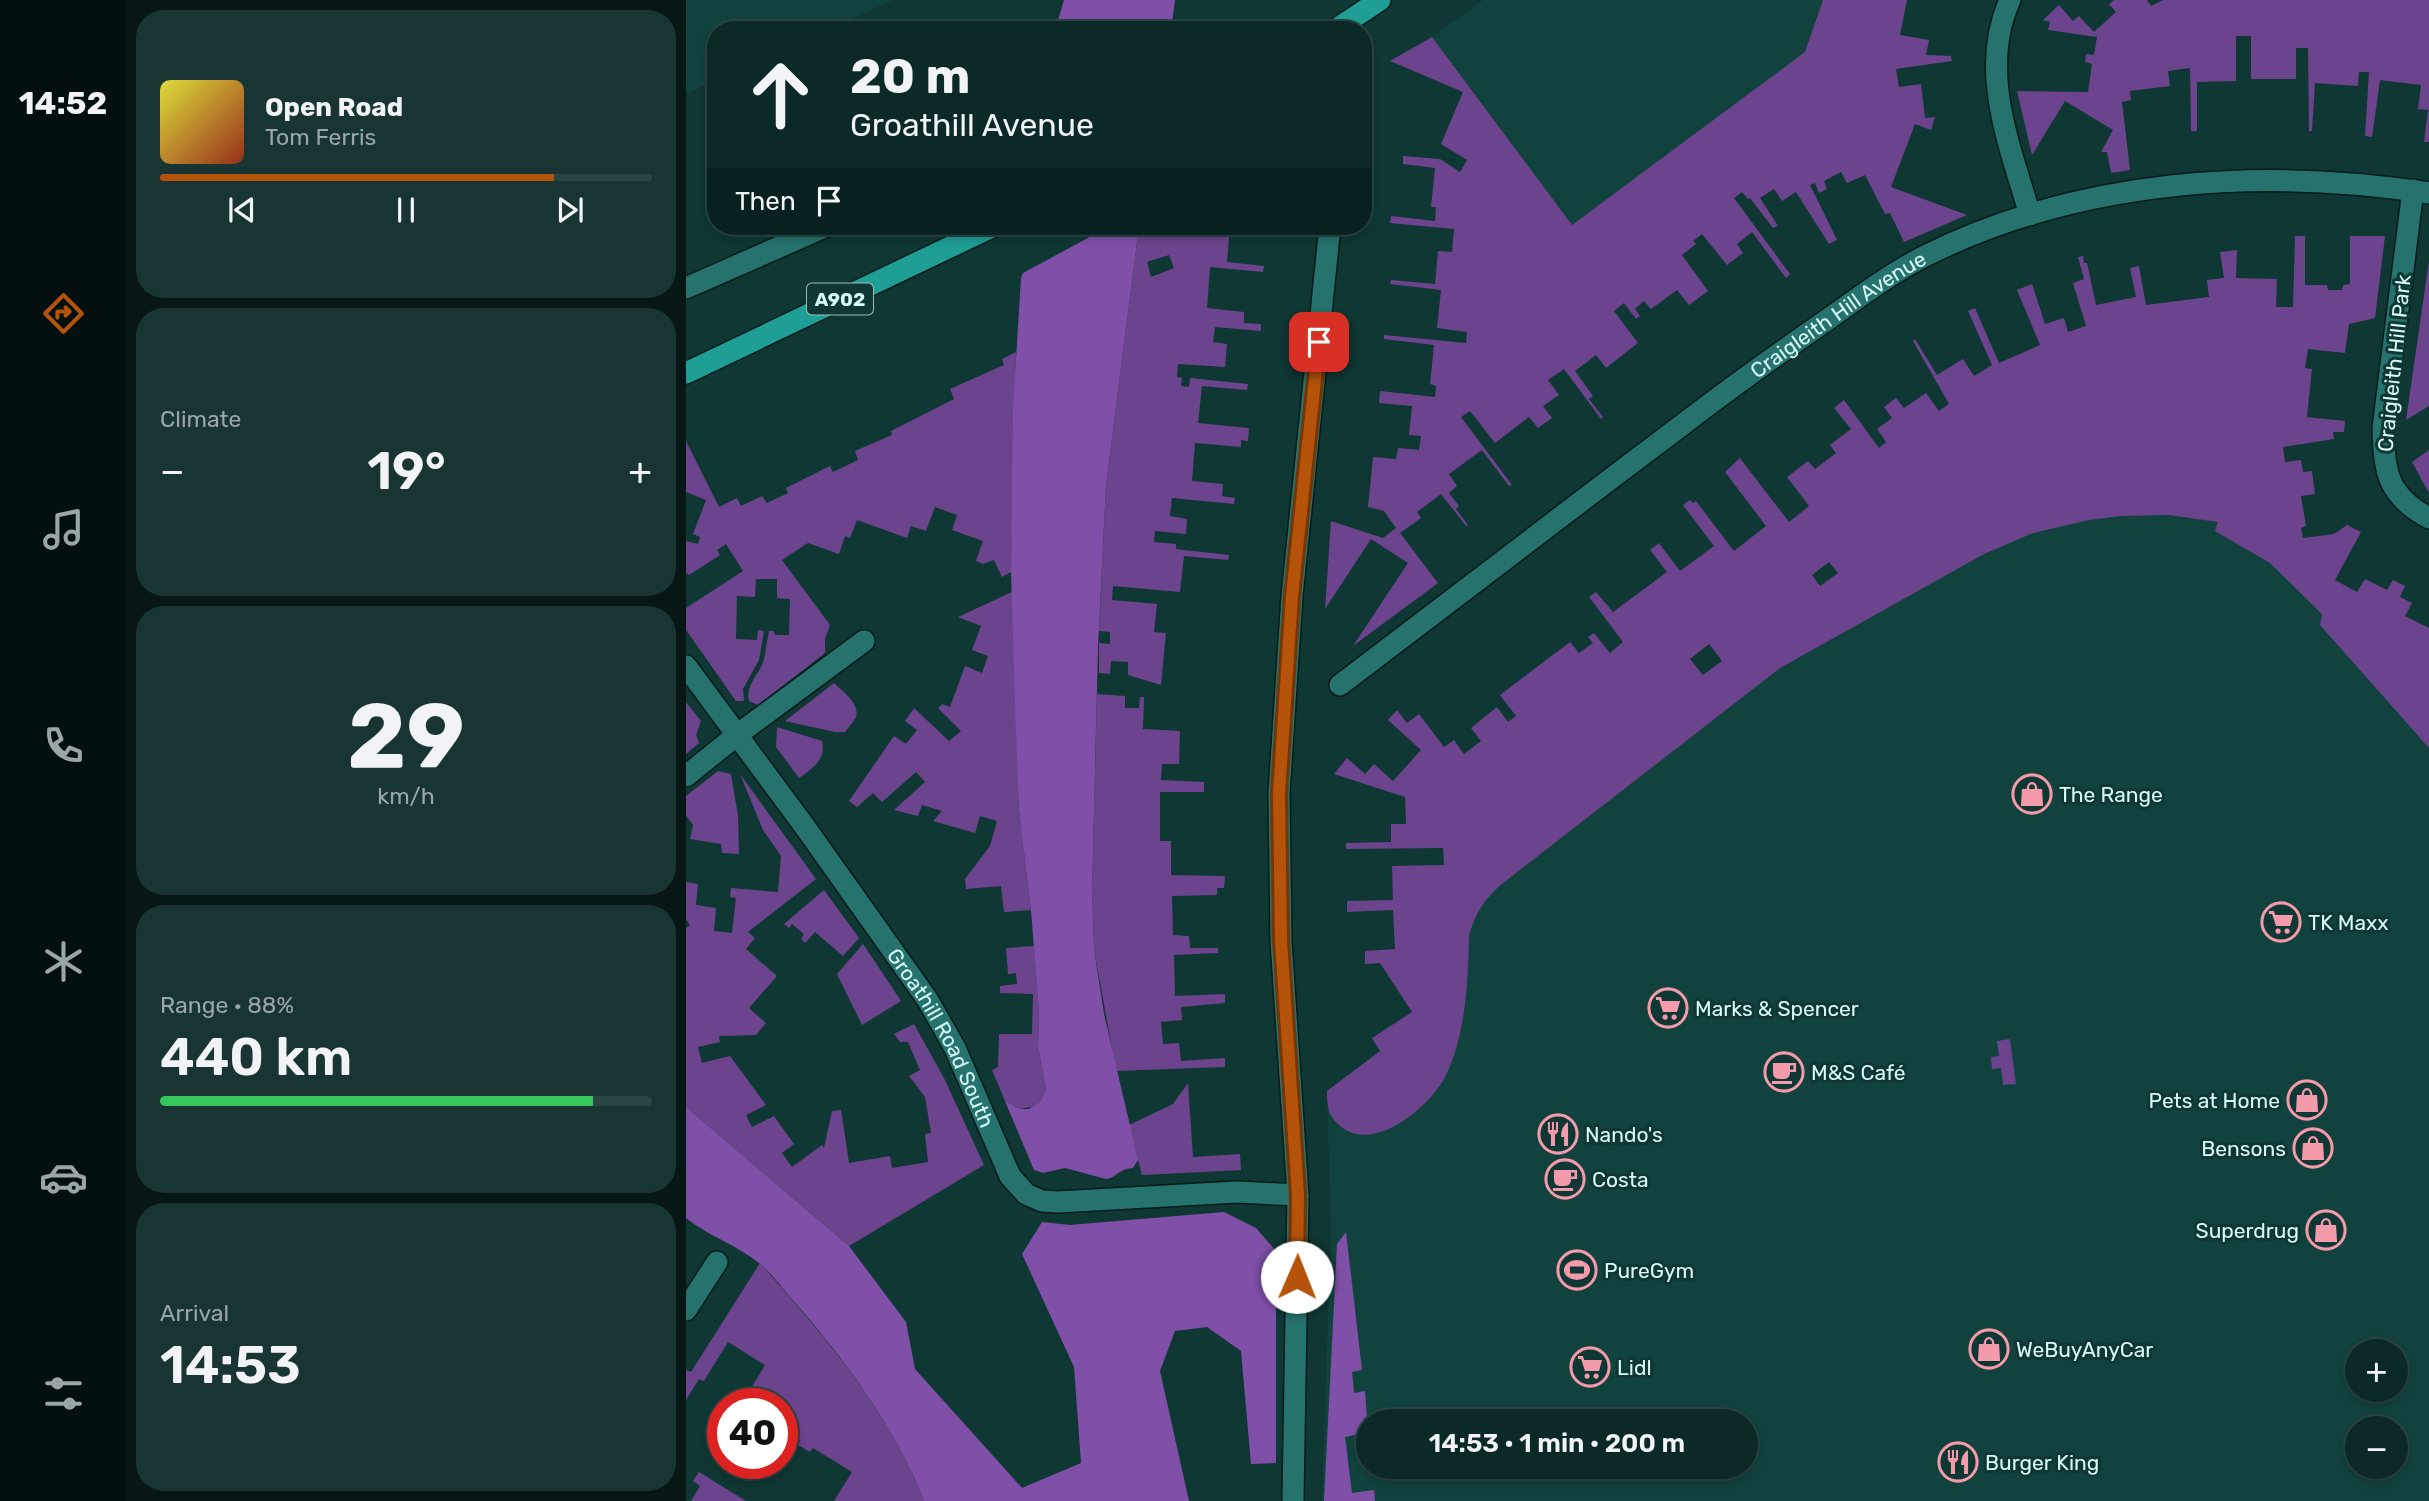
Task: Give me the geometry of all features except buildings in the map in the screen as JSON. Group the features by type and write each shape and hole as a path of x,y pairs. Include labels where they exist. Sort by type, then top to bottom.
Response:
{"main road":[{"path":"1348,21 1380,0"},
{"name":"A902","path":"686,373 960,235"}],"street":[{"path":"2010,0 1996,64 1997,91 2001,115 2030,215"},
{"name":"Craigleith Hill Avenue","path":"1340,685 1730,388 1883,281 1923,257 2030,215 2157,188 2235,181 2312,180 2421,191"},
{"name":"Craigleith Hill Park","path":"2421,191 2383,428 2384,458 2389,482 2400,498 2429,518"},
{"path":"686,288 807,235"},
{"path":"1293,1501 1297,1187 1281,941 1279,793 1292,596 1329,235"},
{"path":"686,776 737,734 864,641"},
{"name":"Groathill Road South","path":"686,666 927,999 955,1048 1010,1176 1026,1194 1042,1201 1058,1202 1297,1187"},
{"path":"686,1310 717,1262"}],"shaded area":[{"path":"686,0 893,0 847,21 707,21 707,84 686,94"},
{"path":"1064,0 1175,0 1172,21 1058,21"},
{"path":"1483,0 1823,0 1806,52 1572,225 1432,37"},
{"path":"1823,0 1907,0 1900,35 1929,40 1926,55 1951,56 1952,61 1896,69 1899,87 1921,84 1925,118 1935,117 1931,130 1915,124 1891,187 1967,215 1904,242 1890,213 1885,214 1865,175 1847,183 1841,172 1824,181 1827,189 1819,193 1815,183 1810,185 1837,240 1829,244 1796,192 1782,201 1774,189 1760,198 1778,226 1773,228 1750,198 1742,192 1734,198 1790,274 1786,278 1752,232 1737,244 1743,253 1727,265 1702,234 1693,241 1696,244 1682,255 1708,291 1689,305 1677,290 1651,309 1644,301 1635,309 1640,316 1636,319 1624,303 1614,311 1638,343 1606,368 1596,355 1575,371 1593,396 1589,399 1603,417 1601,419 1564,369 1548,380 1559,395 1543,406 1552,418 1538,428 1529,417 1495,443 1470,411 1461,417 1512,485 1509,486 1482,450 1449,474 1457,486 1449,493 1459,506 1456,509 1468,525 1466,526 1441,494 1417,512 1421,518 1400,533 1438,583 1353,646 1408,563 1371,539 1325,609 1331,521 1383,538 1396,528 1384,511 1368,507 1373,457 1396,459 1398,448 1419,450 1421,436 1409,435 1412,406 1379,403 1380,391 1435,397 1436,386 1430,384 1434,345 1384,339 1384,335 1466,343 1467,332 1437,328 1441,290 1390,284 1391,280 1435,284 1438,251 1452,252 1454,229 1390,223 1391,216 1435,221 1436,207 1431,207 1435,168 1403,164 1403,156 1440,159 1460,172 1467,160 1441,144 1463,92 1390,61 1432,37 1572,225 1805,52"},
{"path":"2114,0 2147,0 2151,6 2163,0 2429,0 2429,142 2424,142 2428,110 2418,109 2421,85 2380,80 2372,137 2365,136 2369,72 2359,72 2358,86 2315,83 2312,131 2309,131 2308,48 2296,48 2296,79 2251,79 2251,36 2236,36 2236,81 2197,82 2197,131 2191,131 2190,68 2168,71 2170,86 2130,91 2131,100 2122,102 2130,170 2111,173 2107,152 2101,152 2113,130 2065,101 2032,155 2017,91 2088,92 2092,64 2085,62 2086,54 2094,55 2097,37 2048,30 2050,22 2043,20 2059,5 2073,21 2079,16 2094,32 2116,12 2109,4"},
{"path":"1093,235 1138,235 1106,485 1098,647 1092,892 1094,949 1104,1014 1138,1160 1133,1168 1106,1179 1065,1168 1043,1173 1034,1170 1005,1101 1020,1109 1029,1109 1040,1102 1046,1090 1038,1046 1039,1013 1031,910 1019,811 1011,572 1013,408 1023,273"},
{"path":"1138,235 1229,235 1227,262 1264,266 1263,272 1210,267 1207,308 1244,312 1244,323 1261,324 1261,331 1215,327 1213,342 1227,344 1225,367 1178,364 1177,377 1182,378 1181,386 1189,387 1190,378 1248,384 1247,390 1202,386 1198,423 1249,428 1248,441 1241,440 1241,447 1195,443 1192,481 1223,484 1222,496 1235,498 1234,504 1172,498 1170,516 1187,519 1186,534 1155,531 1154,542 1176,544 1176,549 1229,555 1228,560 1184,556 1180,592 1113,586 1112,600 1157,604 1154,632 1166,633 1161,685 1128,675 1128,662 1111,661 1110,674 1099,673 1099,643 1110,644 1110,632 1099,631 1106,485","holes":["1169,255 1174,268 1151,277 1147,262"]},
{"path":"2295,236 2305,236 2305,285 2327,285 2328,290 2342,290 2343,285 2350,284 2350,236 2385,236 2375,318 2349,324 2345,353 2308,349 2305,368 2312,369 2307,417 2345,421 2344,432 2333,432 2334,439 2283,447 2285,462 2301,460 2303,472 2312,471 2315,494 2301,496 2306,526 2301,528 2303,538 2334,534 2347,525 2361,532 2335,580 2357,592 2365,579 2387,590 2393,580 2405,586 2400,597 2412,603 2405,616 2429,628 2429,748 2320,625 2322,614 2270,563 2215,531 2218,522 2169,515 2121,516 2089,520 2033,533 1984,554 1780,668 1503,883 1482,906 1471,928 1461,1027 1451,1063 1436,1091 1412,1115 1382,1132 1367,1135 1352,1133 1335,1122 1329,1110 1327,1091 1380,1051 1372,1038 1412,1012 1380,963 1365,964 1365,951 1395,949 1393,910 1347,912 1347,901 1393,900 1392,866 1444,865 1443,848 1346,849 1346,843 1391,842 1391,824 1406,824 1405,797 1334,774 1347,758 1365,774 1374,764 1393,781 1421,750 1388,720 1397,710 1407,723 1419,714 1444,747 1454,740 1464,754 1481,741 1471,728 1497,707 1508,722 1516,716 1500,695 1570,642 1579,653 1593,643 1588,637 1594,633 1610,653 1623,642 1589,597 1596,592 1613,612 1667,572 1650,550 1659,543 1680,571 1714,546 1683,505 1690,500 1693,503 1696,501 1734,551 1766,526 1725,472 1740,458 1789,522 1809,506 1787,477 1808,461 1815,469 1836,453 1830,445 1851,429 1834,408 1844,400 1879,448 1886,442 1877,429 1892,418 1884,407 1896,398 1904,408 1926,393 1939,411 1949,404 1913,341 1915,339 1937,375 1963,359 1974,376 1992,365 1968,311 1975,308 1999,363 2040,345 2017,290 2032,284 2045,324 2064,318 2068,332 2086,326 2073,283 2084,279 2078,257 2083,256 2084,263 2087,263 2096,305 2136,297 2130,268 2139,266 2146,305 2209,297 2207,280 2224,278 2220,252 2237,250 2236,278 2277,279 2276,307 2293,307","holes":["1829,562 1838,573 1820,586 1812,575","1709,644 1722,661 1703,675 1690,659"]},
{"path":"2429,261 2429,406 2406,420"},
{"path":"1016,352 1011,572 1002,577 994,560 983,564 976,561 983,541 952,530 957,515 935,507 926,531 911,526 907,538 857,520 850,538 845,536 839,554 808,543 782,560 830,625 825,639 825,653 758,705 749,701 749,690 762,665 769,631 774,631 775,635 789,635 790,599 777,598 777,579 756,579 755,597 737,596 736,639 757,640 758,630 764,631 759,660 743,689 744,701 736,701 686,630 686,608 743,571 726,544 717,550 720,555 689,575 686,573 686,541 698,544 700,537 693,534 706,500 686,492 686,441 719,507 737,498 741,506 762,496 767,503 788,493 786,488 830,466 833,472 858,460 855,451 892,435 891,431 954,399 950,389 1004,365 1002,359"},
{"path":"2062,403 2429,647 2429,1501 1322,1501 1331,1229 1327,1091 1423,1019 1431,882"},
{"path":"2429,450 2429,493 2412,462"},
{"path":"1012,592 1019,811 1031,910 1004,912 1001,886 966,889 965,879 990,846 997,821 980,816 975,833 933,821 942,811 922,805 918,816 894,810 925,782 916,772 882,802 873,793 857,807 849,801 894,736 906,744 917,730 905,721 914,708 949,741 961,731 938,708 942,704 950,707 965,666 982,673 988,656 972,650 981,626 958,617"},
{"path":"834,683 849,698 857,712 845,732 785,721"},
{"path":"1097,694 1125,696 1125,708 1139,708 1140,697 1144,697 1143,729 1180,731 1179,764 1162,764 1161,780 1204,782 1204,792 1160,792 1160,841 1171,841 1171,875 1225,876 1224,888 1217,888 1217,895 1172,896 1173,935 1189,936 1190,948 1218,948 1218,953 1174,955 1175,996 1225,994 1225,1003 1181,1007 1182,1020 1161,1022 1163,1044 1179,1043 1181,1061 1225,1058 1225,1067 1116,1071 1094,949 1092,892"},
{"path":"686,702 701,721 696,735 699,743 686,754"},
{"path":"777,727 822,741 820,758 799,778 776,747"},
{"path":"718,771 731,774 738,816 739,854 722,853 721,844 690,839 693,825 686,815 686,796"},
{"path":"740,774 816,879 748,932 755,938 746,949 777,976 749,1008 766,1023 756,1035 719,1036 720,1042 698,1047 702,1063 730,1056 766,1105 746,1115 752,1127 774,1116 794,1144 782,1153 792,1167 822,1145 824,1148 832,1111 841,1110 849,1163 890,1156 892,1168 928,1162 925,1134 931,1133 925,1097 909,1076 920,1070 908,1042 900,1042 894,1034 914,1024 945,1080 984,1165 849,1246 686,1107 686,928 690,925 686,919 686,882 698,884 696,905 716,908 714,931 732,933 736,898 730,897 731,888 778,892 781,856 763,830"},
{"path":"824,890 859,938 843,956 815,932 805,943 801,939 804,934 792,924 789,928 784,924"},
{"path":"863,944 901,1001 862,1025 837,974"},
{"path":"1034,946 1039,1013 1038,1046 1046,1090 1035,1106 1020,1109 1005,1101 992,1070 998,1067 999,1034 1032,1034 1033,994 1000,993 1000,986 1017,984 1016,973 1008,974 1006,948"},
{"path":"2010,1039 2016,1084 2003,1085 2001,1068 1992,1069 1991,1057 1999,1056 1997,1041"},
{"path":"1188,1083 1193,1157 1240,1154 1241,1170 1142,1175 1129,1125 1173,1104"},
{"path":"686,1107 849,1246 906,1322 915,1369 1022,1488 1081,1463 1074,1367 1022,1254 1042,1222 1070,1225 1224,1212 1256,1228 1276,1251 1276,1463 1251,1464 1241,1351 1207,1327 1175,1331 1160,1371 1189,1501 924,1501 884,1420 811,1321 763,1267 686,1218"},
{"path":"1346,1232 1362,1370 1352,1372 1354,1393 1365,1391 1366,1409 1356,1409 1356,1435 1345,1437 1352,1493 1374,1490 1375,1501 1324,1501 1337,1244"},
{"path":"760,1263 807,1317 874,1405 910,1468 924,1501 834,1501 852,1472 813,1448 810,1452 798,1445 798,1388 751,1388 765,1365 728,1342 704,1381 699,1379 686,1400 686,1370 691,1372"},
{"path":"699,1472 746,1501 691,1501 700,1486 693,1481"}],"place":[{"name":"The Range","path":"2032,794"},
{"name":"TK Maxx","path":"2281,922"},
{"name":"Marks & Spencer","path":"1668,1008"},
{"name":"M&S Café","path":"1784,1072"},
{"name":"Pets at Home","path":"2307,1100"},
{"name":"Nando's","path":"1558,1134"},
{"name":"Bensons","path":"2313,1148"},
{"name":"Costa","path":"1565,1179"},
{"name":"Superdrug","path":"2326,1230"},
{"name":"PureGym","path":"1577,1270"},
{"name":"WeBuyAnyCar","path":"1989,1349"},
{"name":"Lidl","path":"1590,1367"},
{"name":"Burger King","path":"1958,1462"}],"route":[{"path":"1297,1277 1298,1195 1281,941 1279,793 1292,596 1319,342"}]}
